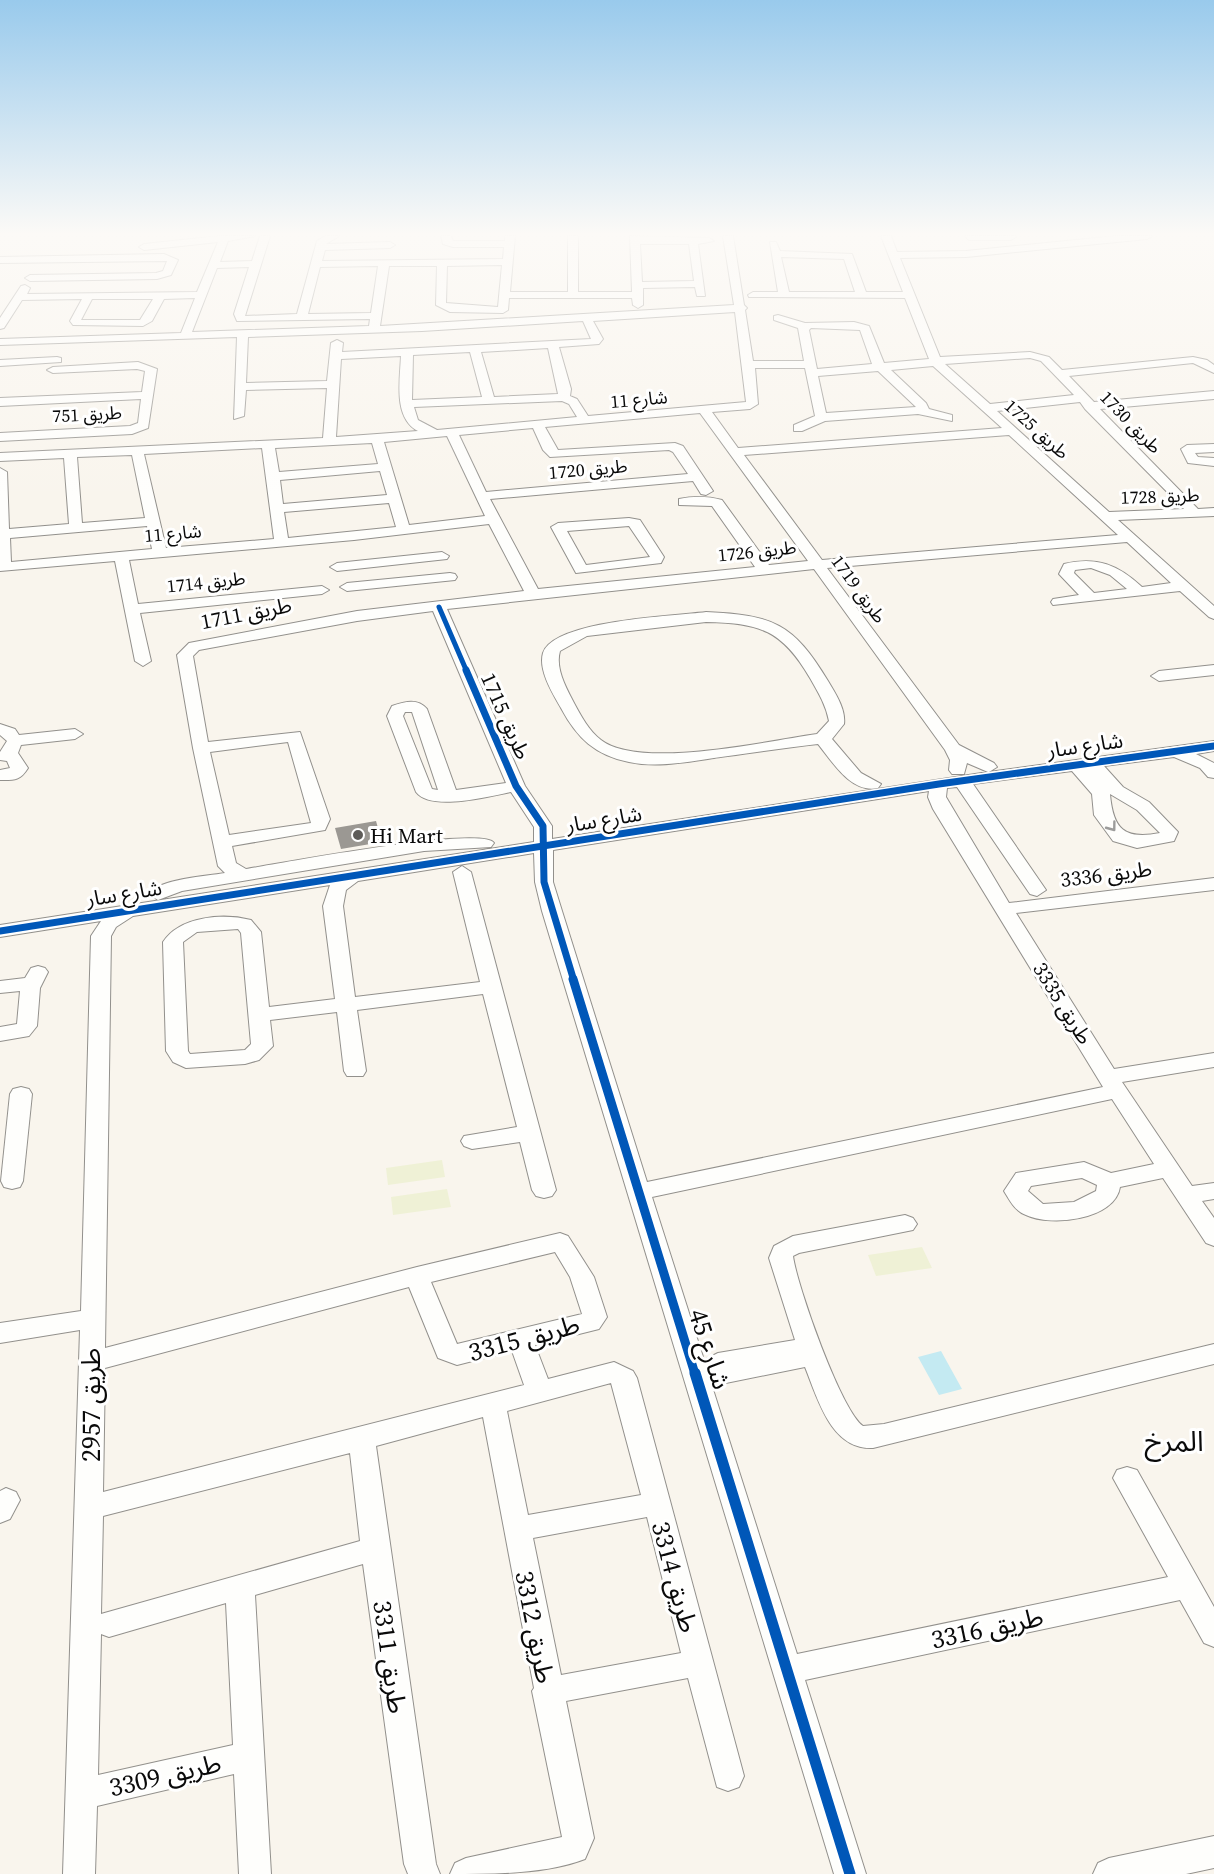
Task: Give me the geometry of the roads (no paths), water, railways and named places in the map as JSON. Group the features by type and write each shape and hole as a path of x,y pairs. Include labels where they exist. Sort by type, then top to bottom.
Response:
{"street":[{"path":"103,323 136,323"},
{"path":"185,336 190,323"},
{"path":"374,323 374,330"},
{"path":"0,342 243,335 495,323"},
{"path":"336,356 475,350 597,340 589,323"},
{"name":"شارع 11","path":"0,457 377,439 745,407 753,403 744,323"},
{"path":"796,323 804,326 858,325 865,328 872,357 922,406 921,411"},
{"name":"طريق 1725","path":"921,323 936,362 1214,614"},
{"path":"804,326 818,413 824,417"},
{"path":"329,442 338,331"},
{"path":"238,416 243,335"},
{"path":"0,363 49,380 67,341"},
{"path":"553,345 565,388 564,397"},
{"path":"475,350 489,401"},
{"path":"1187,350 1198,361 1214,370"},
{"path":"407,353 408,404 412,420 417,425 447,434 482,496 532,594"},
{"name":"طريق 1730","path":"749,364 812,369 882,367 1030,355 1045,359 1194,512"},
{"path":"1059,374 1198,361"},
{"name":"طريق 751","path":"0,402 49,380 145,366 151,369 144,425 139,428 0,437"},
{"name":"طريق 751","path":"49,380 148,395"},
{"path":"240,387 333,384"},
{"path":"988,408 1214,395"},
{"path":"408,404 564,397 573,402 586,422"},
{"name":"طريق 1719","path":"705,411 954,749 959,760 960,776"},
{"path":"798,428 824,417 921,411 948,418"},
{"name":"طريق 1720","path":"538,425 549,450 555,454 671,446 678,449 706,491"},
{"path":"733,452 1012,430"},
{"path":"377,439 404,531"},
{"path":"268,444 282,543"},
{"path":"1214,448 1187,449 1196,462 1214,462"},
{"path":"137,449 160,552"},
{"path":"70,452 76,528"},
{"path":"272,477 386,467"},
{"path":"0,472 2,567"},
{"name":"طريق 1720","path":"482,496 697,477"},
{"path":"276,509 394,498"},
{"path":"684,502 710,500 717,503 765,570"},
{"name":"طريق 1728","path":"1106,516 1214,512"},
{"name":"شارع 11","path":"2,567 282,543 404,531 493,519"},
{"path":"3,534 154,521"},
{"path":"581,570 653,562 657,559 633,522 555,522 590,589"},
{"name":"طريق 1726","path":"532,594 817,564 1130,538"},
{"path":"435,539 460,604"},
{"path":"337,567 442,556"},
{"path":"121,557 143,661"},
{"path":"1090,598 1066,574 1069,567 1095,564 1112,568 1139,592"},
{"path":"347,587 450,577"},
{"path":"1058,602 1184,586"},
{"name":"طريق 1714","path":"132,609 289,610 322,590"},
{"name":"طريق 1711","path":"235,870 222,842 201,748 186,651 198,644 289,610 357,616 532,594"},
{"name":"طريق 1715","path":"439,607 516,786 530,810 536,841"},
{"path":"842,788 845,778 831,757 826,743 837,722 829,694 789,637 758,621 706,617 599,629 570,638 550,655 551,670 579,726 594,743 613,753 643,759 664,760 826,743 840,756 855,777 872,784"},
{"path":"1159,676 1214,670"},
{"path":"449,796 419,709 410,706 398,709 395,716 425,792 432,796 449,796 516,786"},
{"path":"0,729 9,733 7,752"},
{"path":"7,752 75,734"},
{"path":"201,748 294,736 321,819 319,826 307,829 222,842"},
{"name":"طريق 1719","path":"954,749 988,766"},
{"name":"شارع سار","path":"0,932 352,876 536,841 842,788 1174,751 1211,753"},
{"path":"0,775 15,775 19,768 7,752"},
{"name":"شارع سار","path":"0,919 485,843 536,841 894,792 939,784 988,766 1211,753"},
{"path":"1082,763 1117,790 1143,806 1169,832 1168,837 1137,843 1119,837 1103,815 1101,793 1082,763"},
{"path":"960,776 1037,890"},
{"name":"طريق 3335","path":"939,784 937,797 942,809 1113,1084 1214,1237"},
{"path":"894,792 920,796 942,809"},
{"name":"شارع 45","path":"536,841 544,882 637,1192 704,1373 787,1670 850,1874"},
{"path":"158,894 178,885 213,880 235,870 424,846 485,843"},
{"path":"462,872 544,1190"},
{"path":"352,876 337,888 333,906 355,1071"},
{"name":"طريق 3336","path":"1004,909 1214,884"},
{"path":"294,885 321,893 333,906"},
{"path":"65,920 91,926 101,936 109,923 132,910"},
{"path":"236,923 249,927 260,1015 262,1046 252,1055 196,1062 180,1057 173,942 175,936 190,928 236,923"},
{"name":"طريق 2957","path":"79,1874 91,1507 91,1319 101,936"},
{"path":"0,987 34,978 27,1026 22,1030 0,1034"},
{"path":"260,1015 492,987"},
{"path":"637,1192 1214,1060"},
{"path":"9,1169 13,1109"},
{"path":"472,1141 529,1132"},
{"path":"1109,1182 1168,1169"},
{"path":"1185,1196 1214,1191"},
{"path":"905,1224 794,1245 782,1252 782,1264 812,1351 843,1425 848,1431 863,1437 895,1432 1214,1354"},
{"name":"طريق 3315","path":"91,1362 417,1276 561,1242 568,1250 593,1306 595,1317 590,1322 463,1354 451,1354 445,1347 417,1276"},
{"path":"0,1350 0,1334 91,1319"},
{"path":"91,1507 540,1393 520,1338"},
{"path":"704,1373 716,1375 812,1351"},
{"name":"طريق 3314","path":"540,1393 614,1372 624,1378 655,1504 728,1776"},
{"name":"طريق 3312","path":"466,1874 559,1855 574,1848 578,1838 547,1691 493,1404"},
{"name":"طريق 3311","path":"362,1439 375,1549 420,1864 424,1874"},
{"path":"1127,1478 1214,1634"},
{"path":"516,1529 655,1504"},
{"path":"109,1624 375,1549"},
{"name":"طريق 3316","path":"787,1670 1187,1586"},
{"name":"طريق 3309","path":"240,1588 255,1874"},
{"path":"547,1691 698,1663"},
{"name":"طريق 3309","path":"82,1794 248,1756"},
{"path":"1109,1874 1214,1852"}],"water":[{"path":"941,1351 962,1389 939,1395 918,1357"}],"place":[{"name":"Hi Mart","path":"358,835"}],"district":[{"name":"المرخ","path":"1174,1441"}]}
